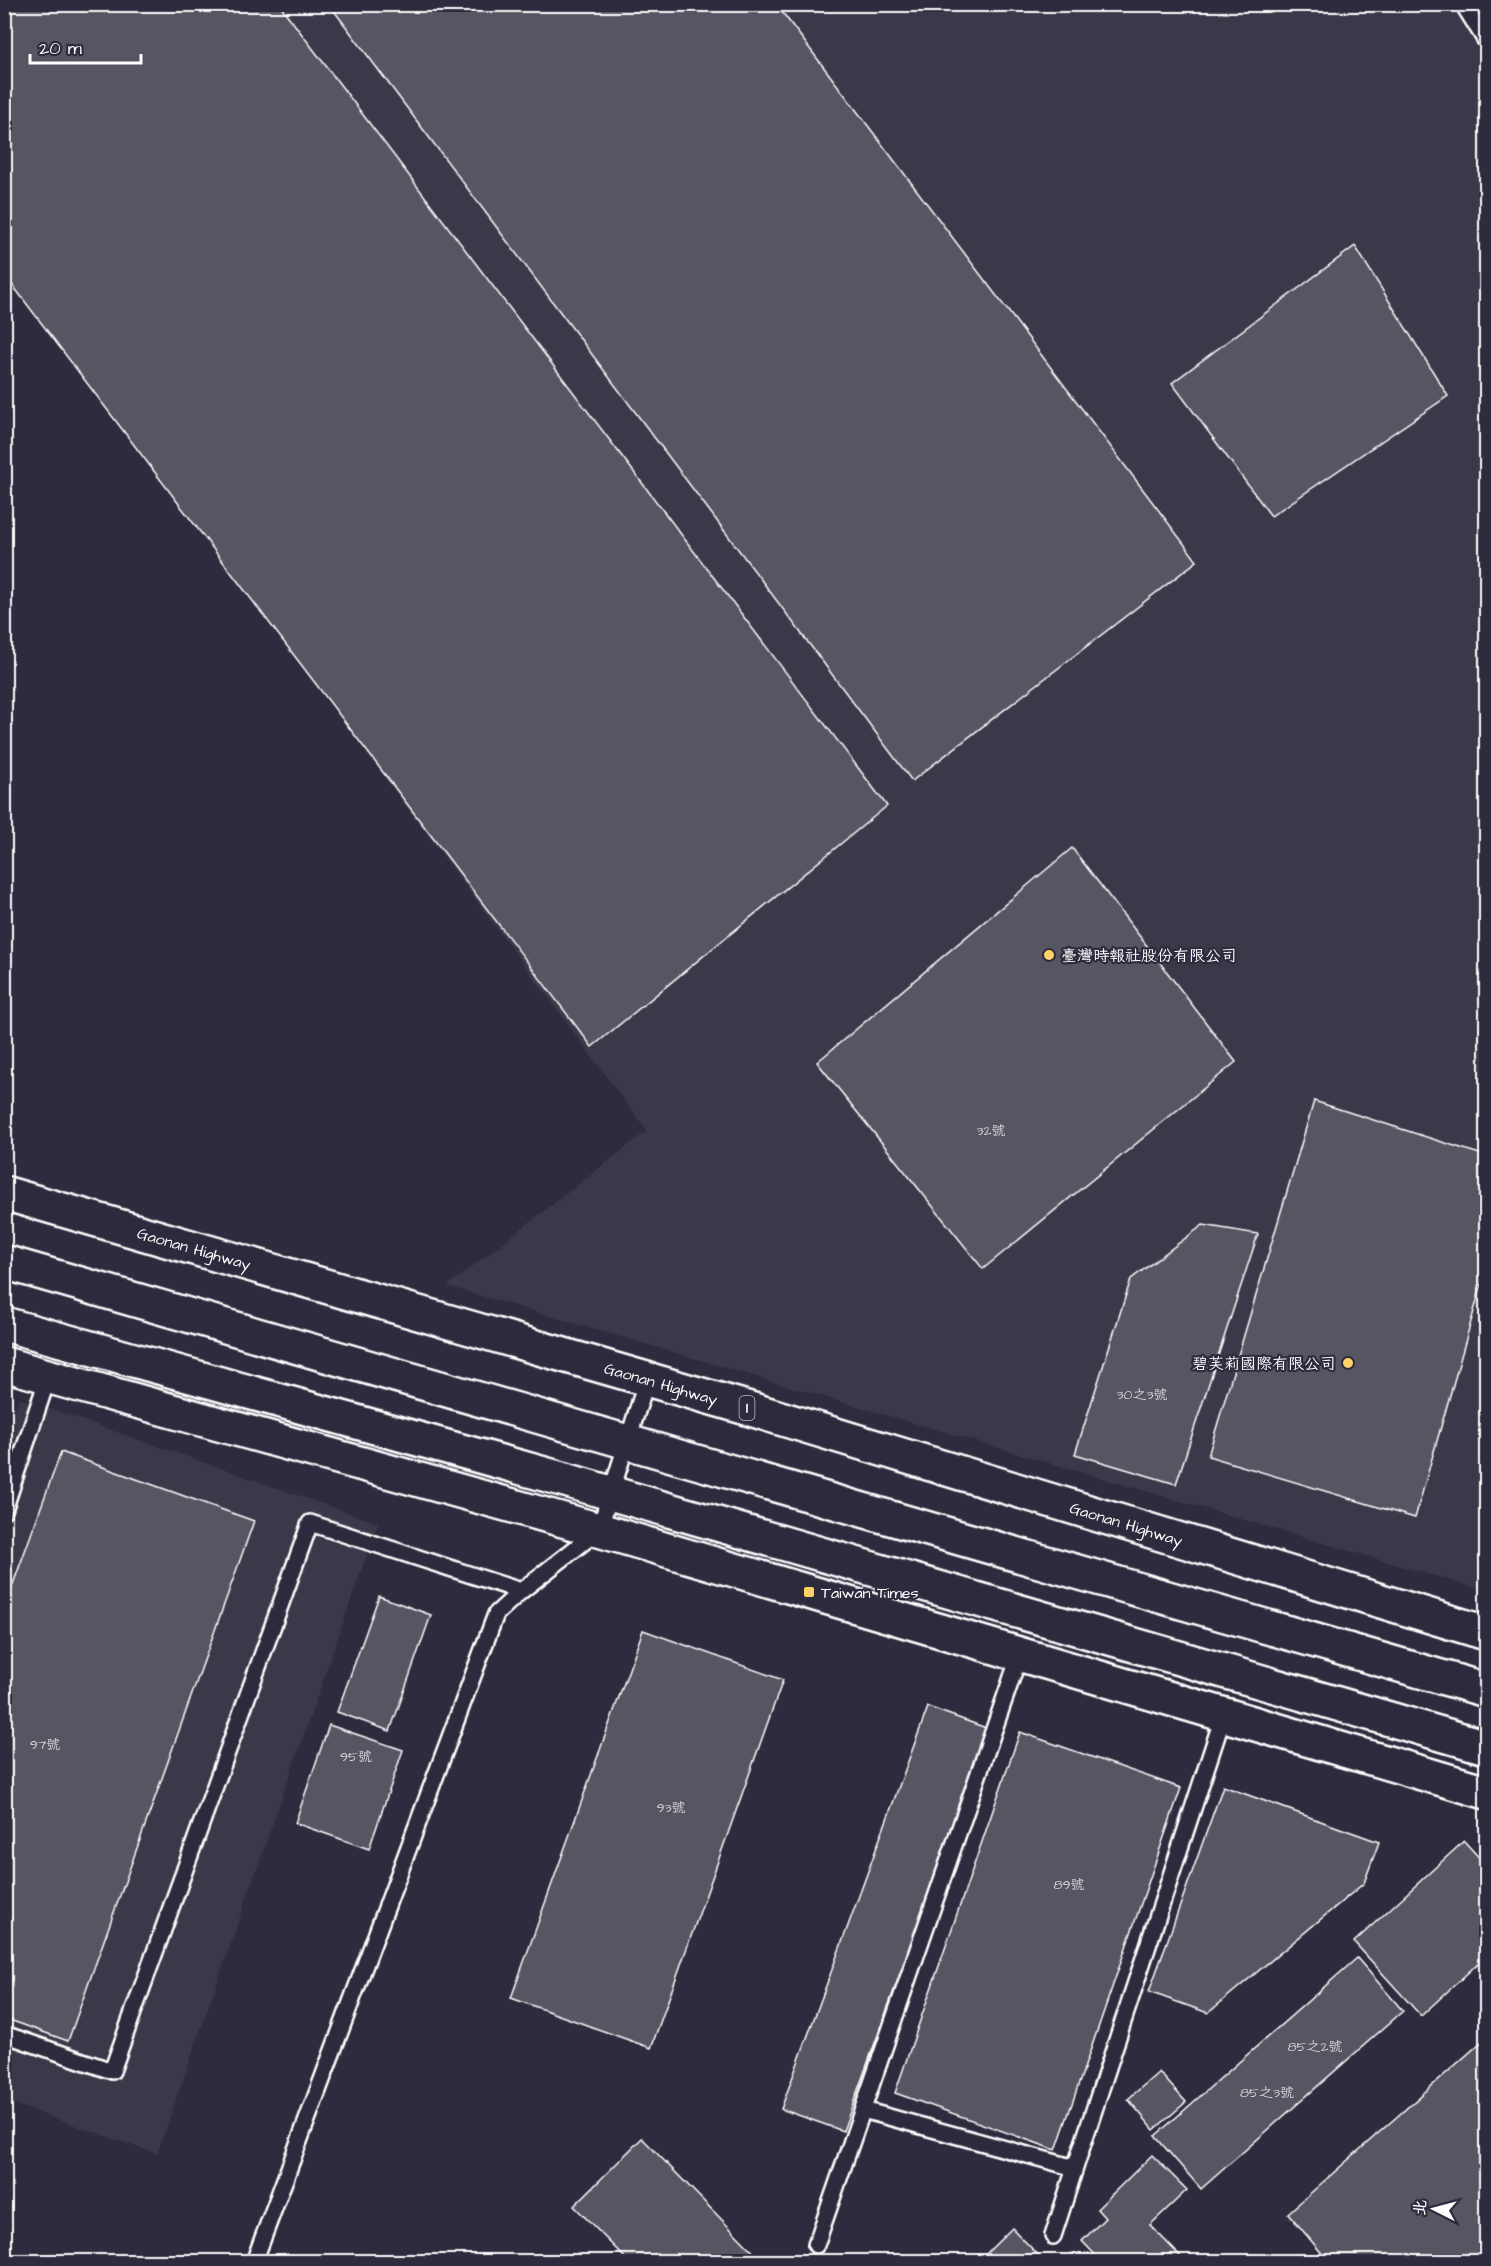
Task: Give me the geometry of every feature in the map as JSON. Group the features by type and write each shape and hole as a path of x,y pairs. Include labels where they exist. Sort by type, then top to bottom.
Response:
{"main road":[{"name":"Gaonan Highway","path":"4,1193 647,1380 1486,1633"},
{"path":"4,1262 1486,1690"},
{"path":"4,1324 611,1493 1486,1747"},
{"path":"4,1364 599,1530 1486,1792"}],"lane":[{"path":"1463,4 1486,40"},
{"path":"4,1510 48,1377"},
{"path":"254,2262 496,1614 599,1530 647,1380"},
{"path":"4,2034 112,2071 310,1523 522,1591"},
{"path":"816,2245 1020,1654"},
{"path":"1053,2236 1224,1714"},
{"path":"863,2110 1075,2168"}],"shaded area":[{"path":"5,5 1486,5 1486,1591 447,1286 647,1131 5,265"},
{"path":"19,1398 378,1523 157,2154 5,2101 4,1440"}],"building":[{"path":"4,4 279,4 887,806 592,1047 4,274"},
{"path":"329,4 776,4 1197,561 912,781"},
{"path":"1355,246 1448,396 1271,516 1172,383"},
{"name":"臺灣時報社股份有限公司","path":"1072,848 1236,1062 983,1269 817,1062"},
{"name":"碧芙莉國際有限公司","path":"1314,1101 1486,1156 1486,1269 1415,1518 1208,1456"},
{"path":"1203,1225 1258,1234 1176,1484 1075,1454 1131,1279"},
{"path":"61,1452 254,1521 68,2041 4,2018 4,1609"},
{"path":"379,1596 431,1615 390,1731 337,1712"},
{"path":"643,1630 783,1680 651,2048 511,1998"},
{"path":"928,1707 989,1729 843,2131 781,2109"},
{"path":"329,1725 403,1750 369,1849 295,1823"},
{"path":"1020,1732 1181,1788 1056,2150 895,2093"},
{"path":"1223,1786 1379,1842 1364,1883 1208,2013 1149,1992"},
{"path":"1464,1841 1486,1865 1486,1956 1421,2016 1354,1942"},
{"path":"1357,1958 1403,2011 1201,2189 1155,2136"},
{"path":"1486,2038 1486,2262 1329,2262 1288,2213"},
{"path":"1159,2072 1186,2102 1154,2130 1128,2099"},
{"path":"642,2138 763,2262 629,2262 574,2206"},
{"path":"1152,2155 1187,2190 1150,2225 1186,2262 1102,2262 1082,2241 1105,2218 1097,2209"},
{"path":"1012,2228 1045,2262 978,2262"}],"place":[{"name":"臺灣時報社股份有限公司","path":"1049,955"},
{"name":"碧芙莉國際有限公司","path":"1348,1363"},
{"name":"Taiwan Times","path":"809,1592"}]}
